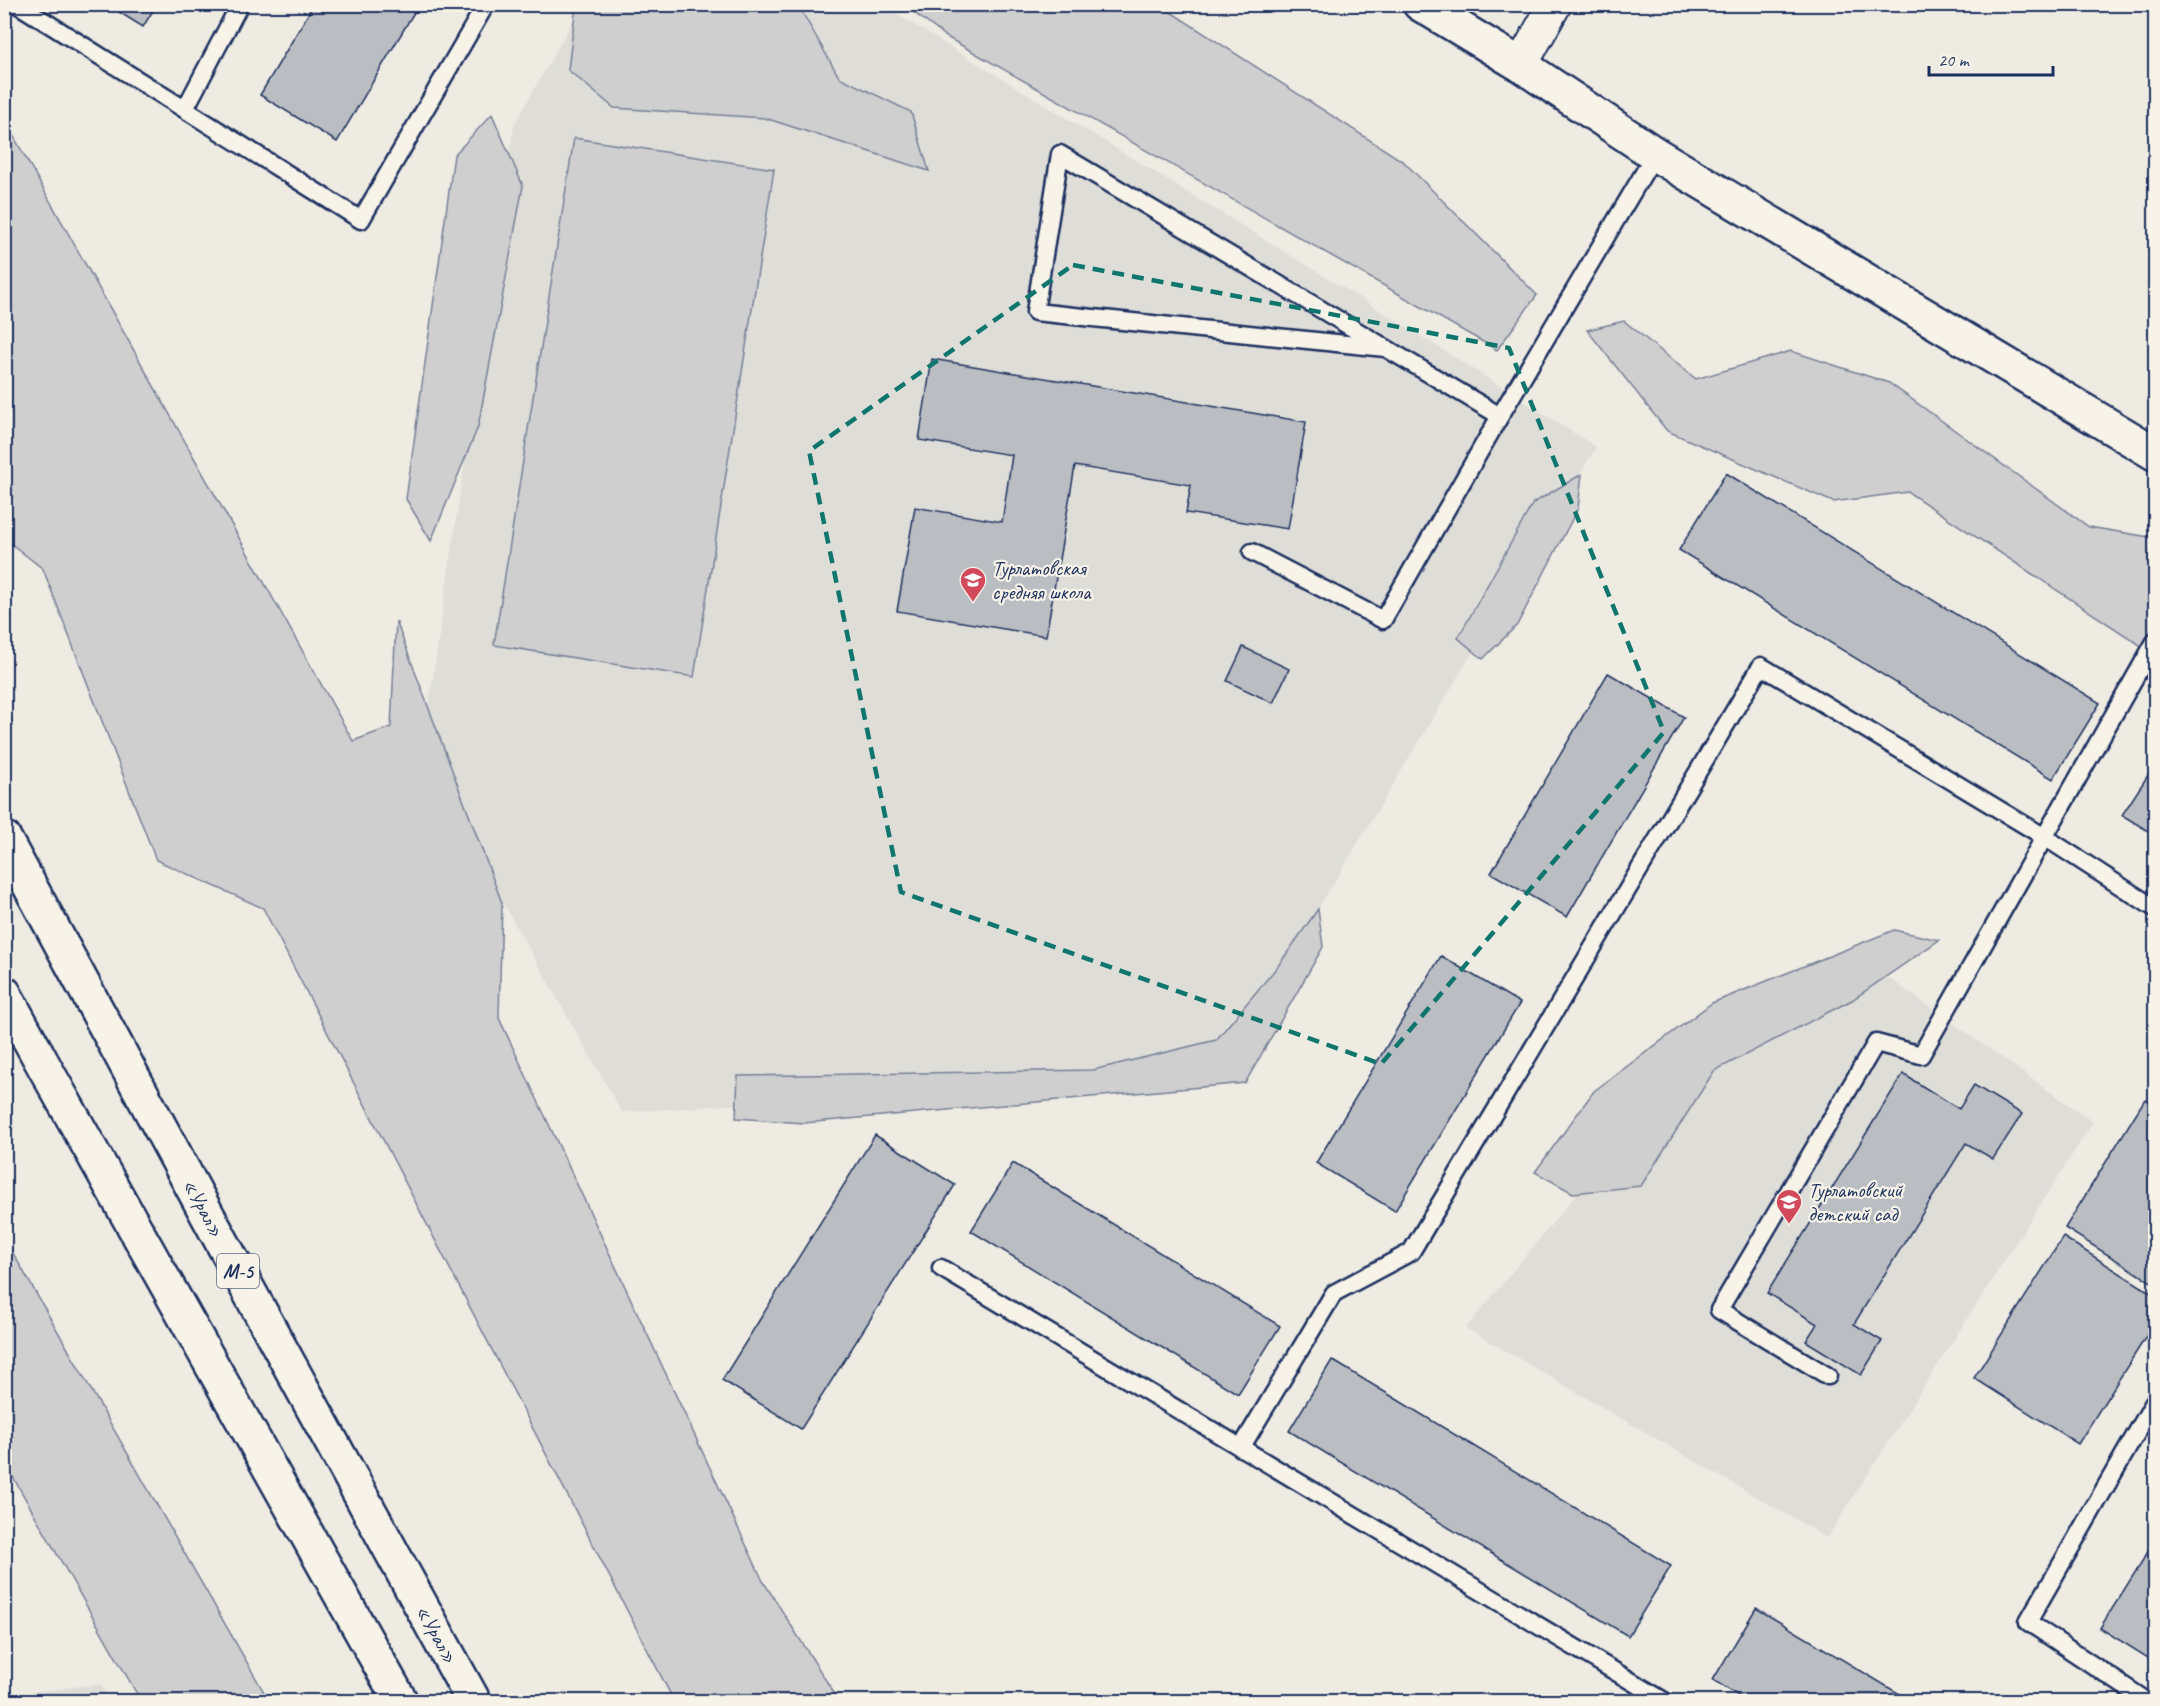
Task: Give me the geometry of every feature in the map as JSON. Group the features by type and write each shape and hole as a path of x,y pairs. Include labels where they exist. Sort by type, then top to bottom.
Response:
{"main road":[{"path":"1420,4 1521,65 1655,154 2156,454"},
{"name":"«Урал»","path":"4,838 474,1701"},
{"path":"4,993 401,1701"}],"street":[{"path":"1521,65 1555,4"}],"lane":[{"path":"17,4 360,220 486,4"},
{"path":"184,109 240,4"},
{"path":"1385,348 1035,312 1060,154 1500,416"},
{"path":"1252,552 1383,620 1655,154"},
{"path":"1828,1376 1719,1310 1876,1043 1921,1055 2156,640"},
{"path":"1241,1448 1334,1293 1411,1251 1761,666 2043,836 2156,909"},
{"path":"941,1268 1666,1701"},
{"path":"2148,1701 2028,1622 2156,1400"}],"highlighted area":[{"path":"1073,265 1509,348 1664,732 1381,1064 901,892 809,451"}],"shaded area":[{"path":"576,5 798,5 839,77 911,112 929,171 765,118 614,108 568,70"},
{"name":"Турлатовская средняя школа","path":"582,5 882,5 1386,314 1596,447 1219,1074 622,1112 421,759 514,125"},
{"path":"904,5 1160,5 1404,162 1537,295 1497,350 945,36"},
{"path":"492,114 523,186 478,427 431,541 406,499 454,155"},
{"path":"4,119 353,741 391,727 396,621 502,903 499,1018 763,1581 839,1701 674,1701 263,908 156,860 43,569 5,539"},
{"path":"574,138 774,169 694,677 494,645"},
{"path":"1624,321 1696,379 1791,351 1889,383 2089,527 2155,538 2155,636 2146,649 1908,492 1833,502 1667,431 1587,330"},
{"path":"1582,474 1578,508 1517,625 1483,659 1458,638 1533,503"},
{"path":"1318,909 1323,947 1245,1083 804,1123 736,1118 738,1076 1093,1070 1216,1040 1278,966"},
{"path":"1894,930 1939,940 1852,1000 1714,1071 1641,1186 1573,1193 1535,1172 1594,1091 1712,1003"},
{"name":"Турлатовский детский сад","path":"1859,957 2093,1122 1827,1538 1466,1328 1707,1036"},
{"path":"5,1239 269,1701 141,1701 5,1463"},
{"path":"100,1684 111,1701 5,1701 5,1695"}],"building":[{"path":"106,4 157,4 143,27"},
{"path":"314,4 419,4 337,142 260,95"},
{"path":"932,359 1306,422 1288,529 1186,513 1191,485 1075,466 1046,636 897,611 915,507 1002,522 1012,455 919,440"},
{"path":"1726,473 2100,703 2053,779 1679,550"},
{"path":"1243,647 1289,669 1273,703 1227,681"},
{"path":"1608,673 1684,717 1567,917 1491,873"},
{"path":"2156,763 2156,836 2122,815"},
{"path":"1441,956 1520,1003 1395,1211 1316,1163"},
{"path":"1903,1074 1959,1109 1974,1085 2022,1114 1993,1159 1966,1143 1854,1324 1882,1341 1861,1375 1806,1341 1817,1324 1767,1293"},
{"path":"2145,1099 2156,1105 2156,1285 2065,1228"},
{"path":"875,1135 955,1185 801,1429 722,1380"},
{"path":"1013,1163 1280,1326 1238,1394 971,1231"},
{"path":"2063,1237 2156,1296 2156,1321 2078,1444 1974,1378"},
{"path":"1332,1360 1671,1566 1628,1636 1289,1431"},
{"path":"2156,1539 2156,1663 2100,1628"},
{"path":"1756,1608 1913,1702 1748,1702 1713,1680"}],"place":[{"name":"Турлатовская средняя школа","path":"973,603"},
{"name":"Турлатовский детский сад","path":"1789,1225"}]}
